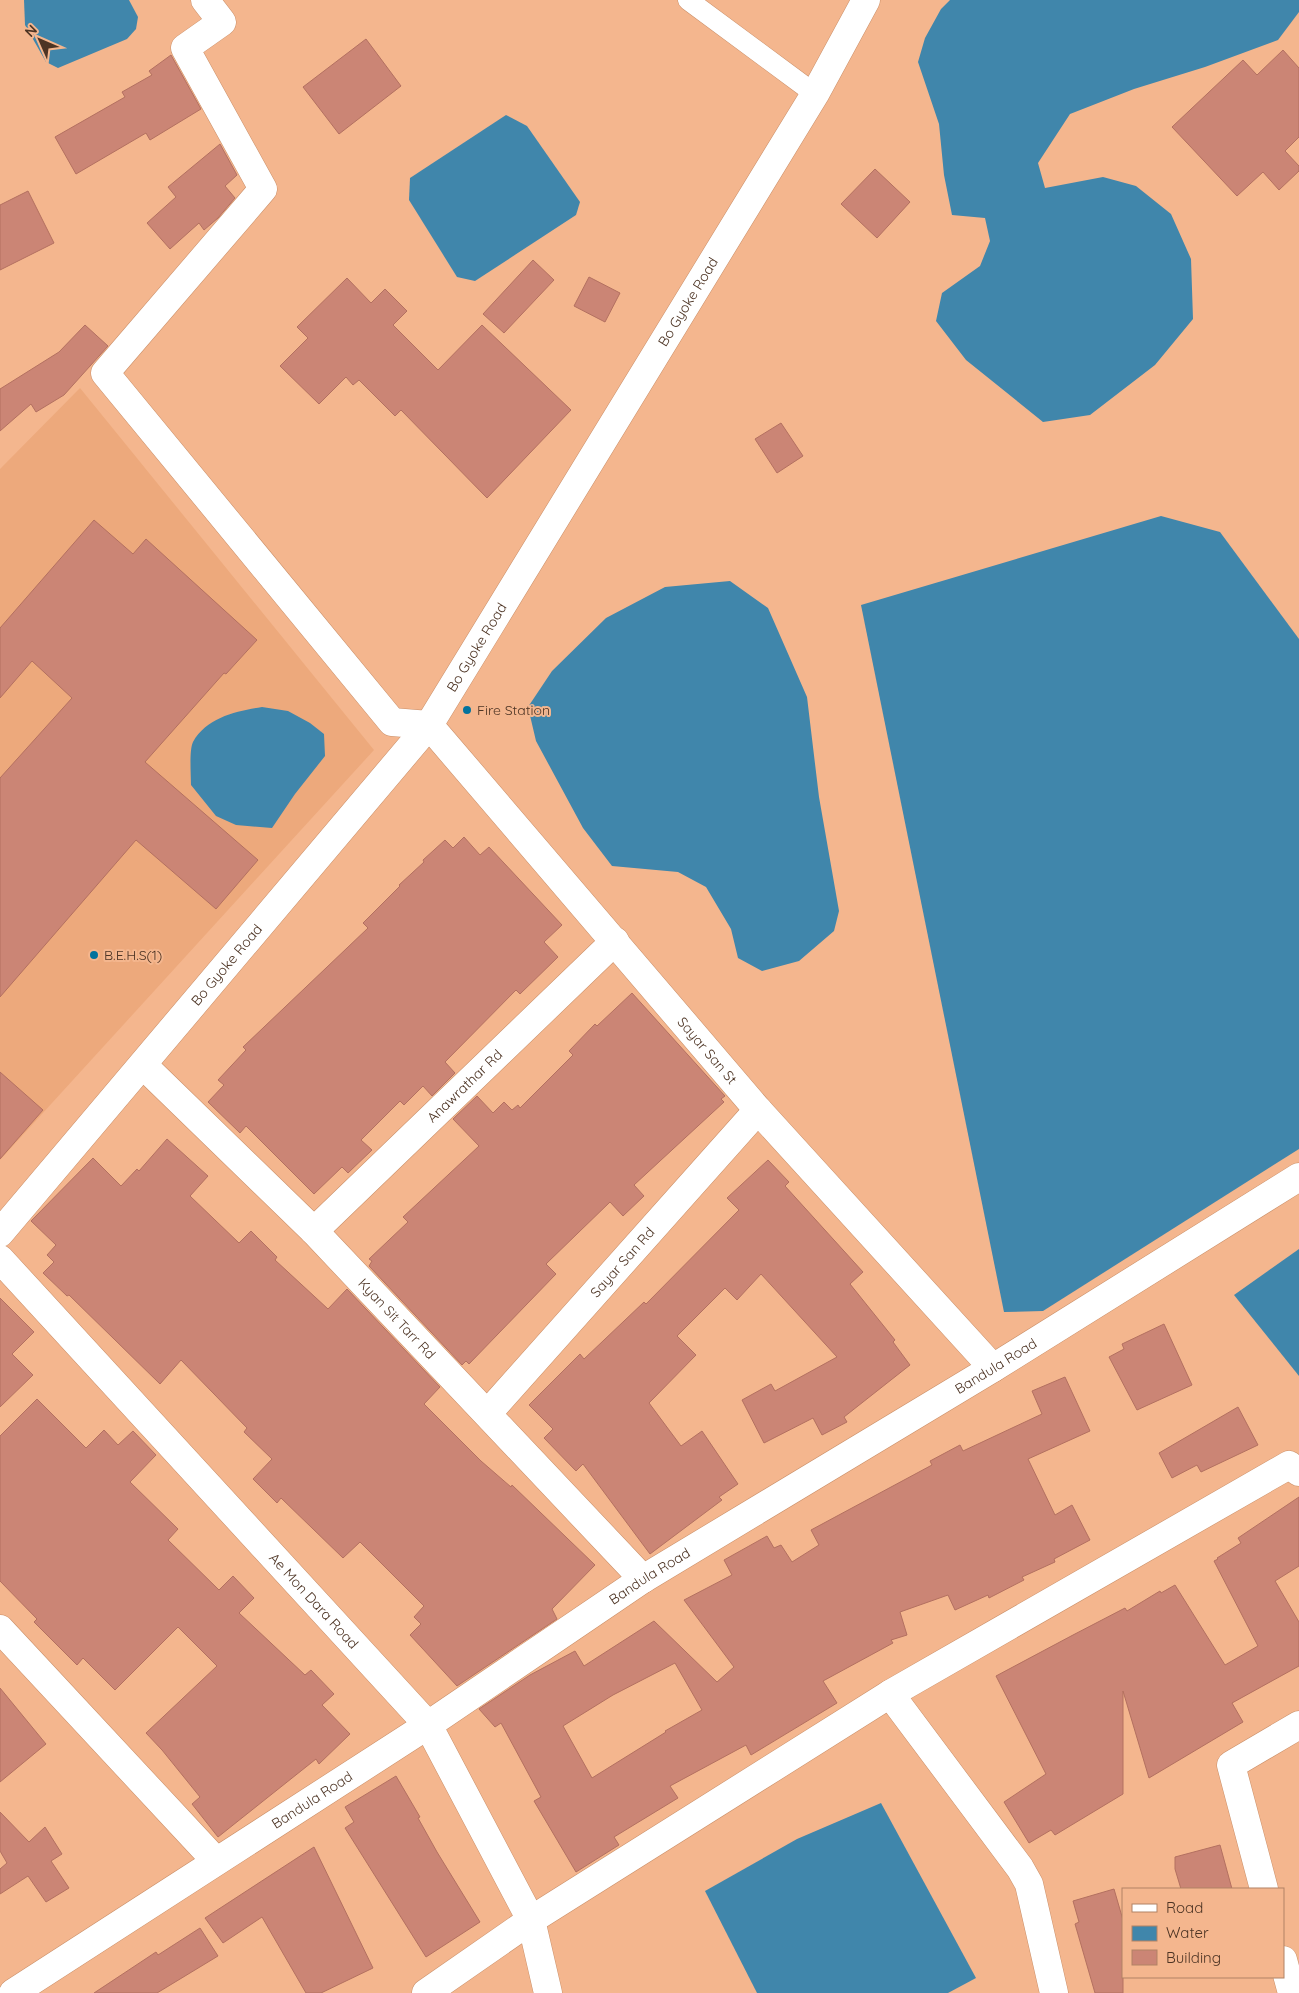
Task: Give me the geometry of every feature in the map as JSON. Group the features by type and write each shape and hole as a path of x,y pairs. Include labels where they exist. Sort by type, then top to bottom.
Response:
{"street":[{"path":"205,0 222,22 186,48 263,189 105,373 392,722 429,725"},
{"name":"Bo Gyoke Road","path":"0,1233 429,725 814,94 866,0"},
{"name":"Sayar San St","path":"429,725 758,1110 994,1368"},
{"name":"Anawrathar Rd","path":"314,1231 615,941"},
{"name":"Kyan Sit Tarr Rd","path":"143,1065 314,1231 644,1579"},
{"name":"Sayar San Rd","path":"488,1413 758,1110"},
{"name":"Bandula Road","path":"13,1993 428,1725 644,1579 994,1368 1299,1177"},
{"name":"Ae Mon Dara Road","path":"0,1259 428,1725 531,1920 548,1993"},
{"path":"426,1993 531,1920 890,1694 1289,1465 1299,1472"},
{"path":"0,1629 216,1861"},
{"path":"890,1694 1020,1868 1029,1884 1054,1993"},
{"path":"1264,1888 1231,1765 1299,1725"},
{"path":"1284,1964 1292,1993"}],"lane":[{"path":"688,0 814,94"}],"shaded area":[{"name":"B.E.H.S(1)","path":"80,388 374,750 0,1160 0,469"}],"water":[{"path":"24,0 129,0 138,17 136,29 127,39 58,68 46,62 25,25"},
{"path":"950,0 1299,0 1299,12 1278,40 1205,67 1134,89 1070,114 1038,163 1045,188 1103,177 1136,186 1171,214 1191,259 1193,319 1155,365 1090,415 1043,422 966,360 936,321 942,293 980,266 990,241 985,218 952,215 944,175 939,124 918,62 925,38 941,9"},
{"path":"506,115 527,126 580,202 576,215 475,281 457,277 409,200 410,178"},
{"path":"1161,516 1220,532 1299,639 1299,1149 1043,1311 1004,1312 861,605"},
{"path":"730,581 768,608 807,697 819,797 839,911 834,931 799,961 762,971 738,958 731,929 706,887 678,872 612,866 583,828 536,741 528,707 552,671 606,618 665,587"},
{"path":"262,707 288,711 310,723 324,734 325,756 295,794 272,828 236,825 216,816 191,785 191,751 193,742 199,733 214,721 223,717"},
{"path":"1299,1249 1299,1376 1234,1295"},
{"path":"881,1803 976,1978 948,1993 757,1993 705,1891 797,1839"}],"building":[{"path":"366,39 401,86 339,134 303,87"},
{"path":"1283,50 1299,68 1299,137 1285,151 1299,166 1299,171 1279,190 1263,172 1237,196 1172,127 1243,60 1257,75"},
{"path":"171,55 201,109 150,140 146,133 76,174 55,137 125,97 122,92 152,75 149,71"},
{"path":"220,144 237,175 225,186 235,198 218,218 204,230 199,223 170,249 147,223 176,197 168,187"},
{"path":"875,169 910,202 877,238 841,204"},
{"path":"28,191 54,243 0,270 0,205"},
{"path":"533,260 554,280 504,333 483,314"},
{"path":"589,277 620,293 605,322 574,306"},
{"path":"347,278 371,303 385,289 407,311 393,325 438,370 482,325 571,410 487,498 401,410 395,416 359,380 353,385 346,377 319,404 280,366 308,338 297,327"},
{"path":"85,325 108,346 64,395 36,412 31,404 0,431 0,389 59,352"},
{"path":"781,423 803,456 777,473 755,439"},
{"path":"94,520 133,554 146,539 257,640 226,674 224,673 145,762 258,860 216,909 136,840 0,997 0,778 72,698 32,661 0,698 0,628"},
{"path":"464,837 480,855 489,847 562,925 544,942 558,957 520,994 516,990 445,1062 455,1073 432,1096 423,1086 404,1105 400,1101 361,1140 372,1150 348,1173 342,1167 314,1194 246,1126 240,1133 208,1102 224,1085 218,1080 246,1050 243,1047 368,928 363,923 424,862 423,860 445,840 453,848"},
{"path":"632,993 725,1096 721,1099 724,1102 634,1185 644,1196 623,1216 610,1202 546,1264 556,1274 469,1364 466,1361 462,1365 369,1266 372,1261 369,1259 408,1222 403,1217 479,1146 453,1119 477,1096 493,1113 504,1102 512,1110 518,1105 520,1108 573,1055 569,1051 595,1024 597,1026"},
{"path":"0,1072 43,1110 0,1159"},
{"path":"167,1139 208,1176 190,1196 239,1243 251,1231 277,1257 275,1260 328,1309 347,1289 440,1387 424,1404 481,1461 511,1487 512,1485 595,1565 552,1609 557,1619 457,1686 410,1635 421,1624 414,1617 424,1606 360,1542 343,1558 281,1498 277,1503 253,1479 272,1459 244,1432 247,1428 181,1360 160,1384 69,1295 67,1296 43,1273 54,1262 47,1255 56,1245 31,1221 93,1158 121,1186 137,1169 139,1171"},
{"path":"768,1160 789,1182 785,1186 863,1272 850,1284 895,1340 893,1342 910,1365 844,1417 847,1422 822,1435 813,1418 764,1443 742,1400 771,1384 775,1391 837,1357 761,1274 737,1300 725,1288 677,1336 696,1355 649,1403 681,1446 702,1431 738,1484 719,1497 722,1500 650,1554 583,1464 576,1471 544,1438 553,1429 529,1405 580,1354 584,1359 644,1302 646,1304 739,1210 727,1198"},
{"path":"0,1298 34,1332 12,1354 33,1375 0,1407"},
{"path":"1164,1324 1192,1385 1137,1410 1109,1357 1124,1349 1122,1344"},
{"path":"1065,1377 1090,1431 1028,1459 1055,1515 1072,1505 1090,1540 1054,1559 1055,1562 1022,1577 1024,1580 989,1598 988,1595 955,1610 948,1595 900,1612 907,1635 891,1640 893,1643 823,1681 837,1703 751,1755 746,1745 670,1786 678,1798 614,1837 619,1845 576,1872 534,1801 541,1797 501,1723 495,1727 479,1709 530,1675 575,1651 584,1666 654,1621 717,1682 734,1667 684,1600 732,1575 724,1560 767,1536 774,1548 781,1545 792,1562 819,1545 811,1530 932,1465 930,1461 960,1445 963,1451 1042,1414 1032,1391","holes":["675,1663 702,1710 665,1731 592,1778 563,1726 613,1695"]},
{"path":"37,1399 86,1448 104,1430 118,1445 133,1431 156,1455 130,1482 178,1529 168,1540 219,1590 233,1576 254,1598 239,1613 305,1675 311,1670 334,1694 322,1705 350,1734 319,1764 316,1759 218,1837 192,1804 200,1797 146,1733 217,1666 178,1627 115,1690 83,1658 77,1665 34,1622 37,1619 0,1581 0,1436"},
{"path":"1238,1407 1258,1445 1201,1472 1197,1465 1172,1478 1159,1453"},
{"path":"1299,1497 1299,1566 1275,1581 1299,1622 1299,1666 1232,1703 1243,1722 1149,1778 1123,1691 1123,1794 1055,1835 1051,1830 1029,1843 1004,1802 1046,1774 996,1676 1125,1608 1127,1611 1160,1591 1161,1593 1175,1585 1225,1665 1258,1646 1214,1561 1241,1543 1238,1538"},
{"path":"0,1688 46,1744 0,1782"},
{"path":"396,1776 420,1817 418,1818 437,1852 480,1922 426,1957 345,1828 354,1822 345,1807"},
{"path":"0,1812 29,1842 45,1827 62,1854 51,1861 69,1888 46,1902 28,1876 0,1894 0,1869 7,1863 0,1851"},
{"path":"1220,1845 1232,1888 1181,1888 1175,1869 1175,1857"},
{"path":"314,1847 373,1968 321,1993 306,1993 262,1917 223,1943 205,1918"},
{"path":"1114,1889 1122,1917 1123,1993 1095,1993 1075,1924 1079,1922 1073,1901"},
{"path":"200,1928 218,1956 157,1993 94,1993 156,1952 158,1955"}],"place":[{"name":"Fire Station","path":"467,710"},
{"name":"B.E.H.S(1)","path":"94,955"}]}
